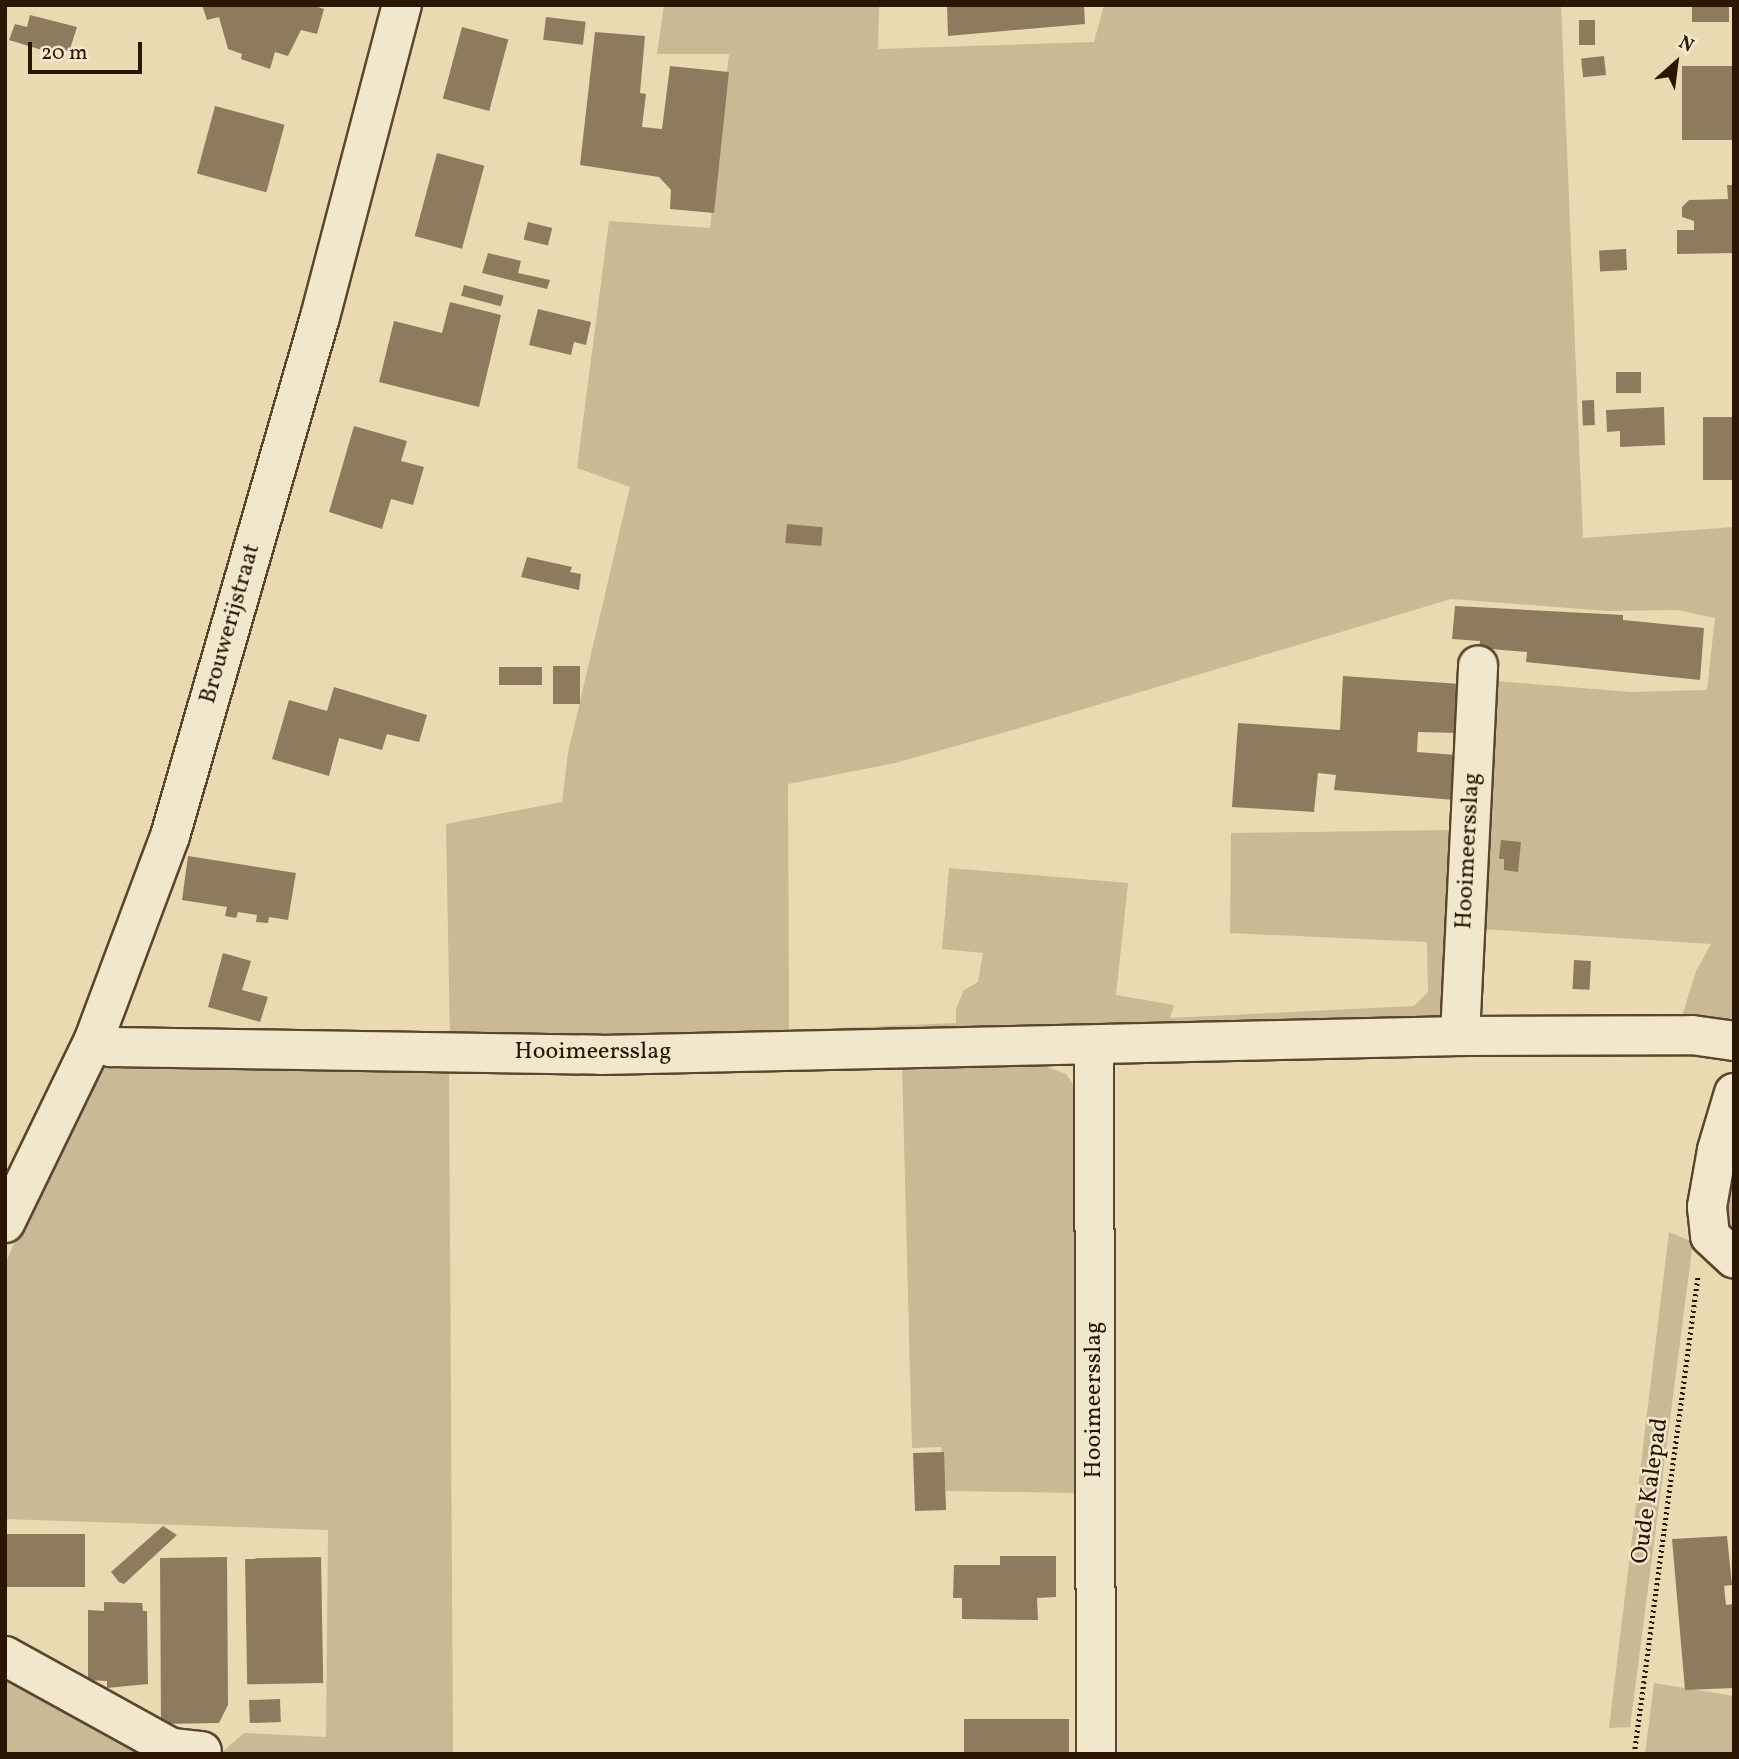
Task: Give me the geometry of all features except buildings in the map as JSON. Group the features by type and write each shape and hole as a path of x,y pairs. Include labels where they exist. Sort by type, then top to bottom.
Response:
{"street":[{"name":"Brouwerijstraat","path":"5,1223 93,1042 170,836 320,317 402,5"},
{"name":"Hooimeersslag","path":"1460,1036 1478,665"},
{"name":"Hooimeersslag","path":"93,1042 111,1047 601,1055 1460,1036 1692,1035 1734,1041"},
{"name":"Hooimeersslag","path":"1094,1046 1097,1754"},
{"path":"1722,1247 1709,1185 1734,1093"},
{"path":"5,1656 172,1748 202,1751"}],"path":[{"name":"Oude Kalepad","path":"1634,1754 1701,1252 1722,1247"}],"shaded area":[{"path":"664,5 879,5 878,49 1094,42 1104,5 1561,5 1583,538 1734,527 1734,1026 1680,1023 1696,971 1711,944 1482,929 1495,681 1630,692 1707,690 1715,618 1677,610 1608,611 1451,599 895,763 788,784 789,1030 956,1023 956,1009 964,990 978,982 983,953 942,949 949,868 1128,883 1116,995 1174,1005 1170,1018 1414,1006 1428,992 1427,942 1230,933 1231,833 1450,830 1443,1008 1433,1026 450,1040 446,824 562,802 568,753 630,487 577,468 609,221 710,228 729,54 657,54"},
{"path":"1029,1060 1066,1074 1075,1087 1085,1493 946,1491 941,1447 912,1448 902,1064"},
{"path":"104,1063 449,1068 453,1754 220,1754 244,1733 326,1737 328,1530 5,1519 5,1264 92,1069"},
{"path":"1734,1151 1734,1244 1722,1227"},
{"path":"1669,1232 1693,1242 1630,1727 1609,1728"},
{"path":"5,1672 155,1754 5,1754"},
{"path":"1654,1683 1734,1696 1734,1754 1645,1754"}]}
